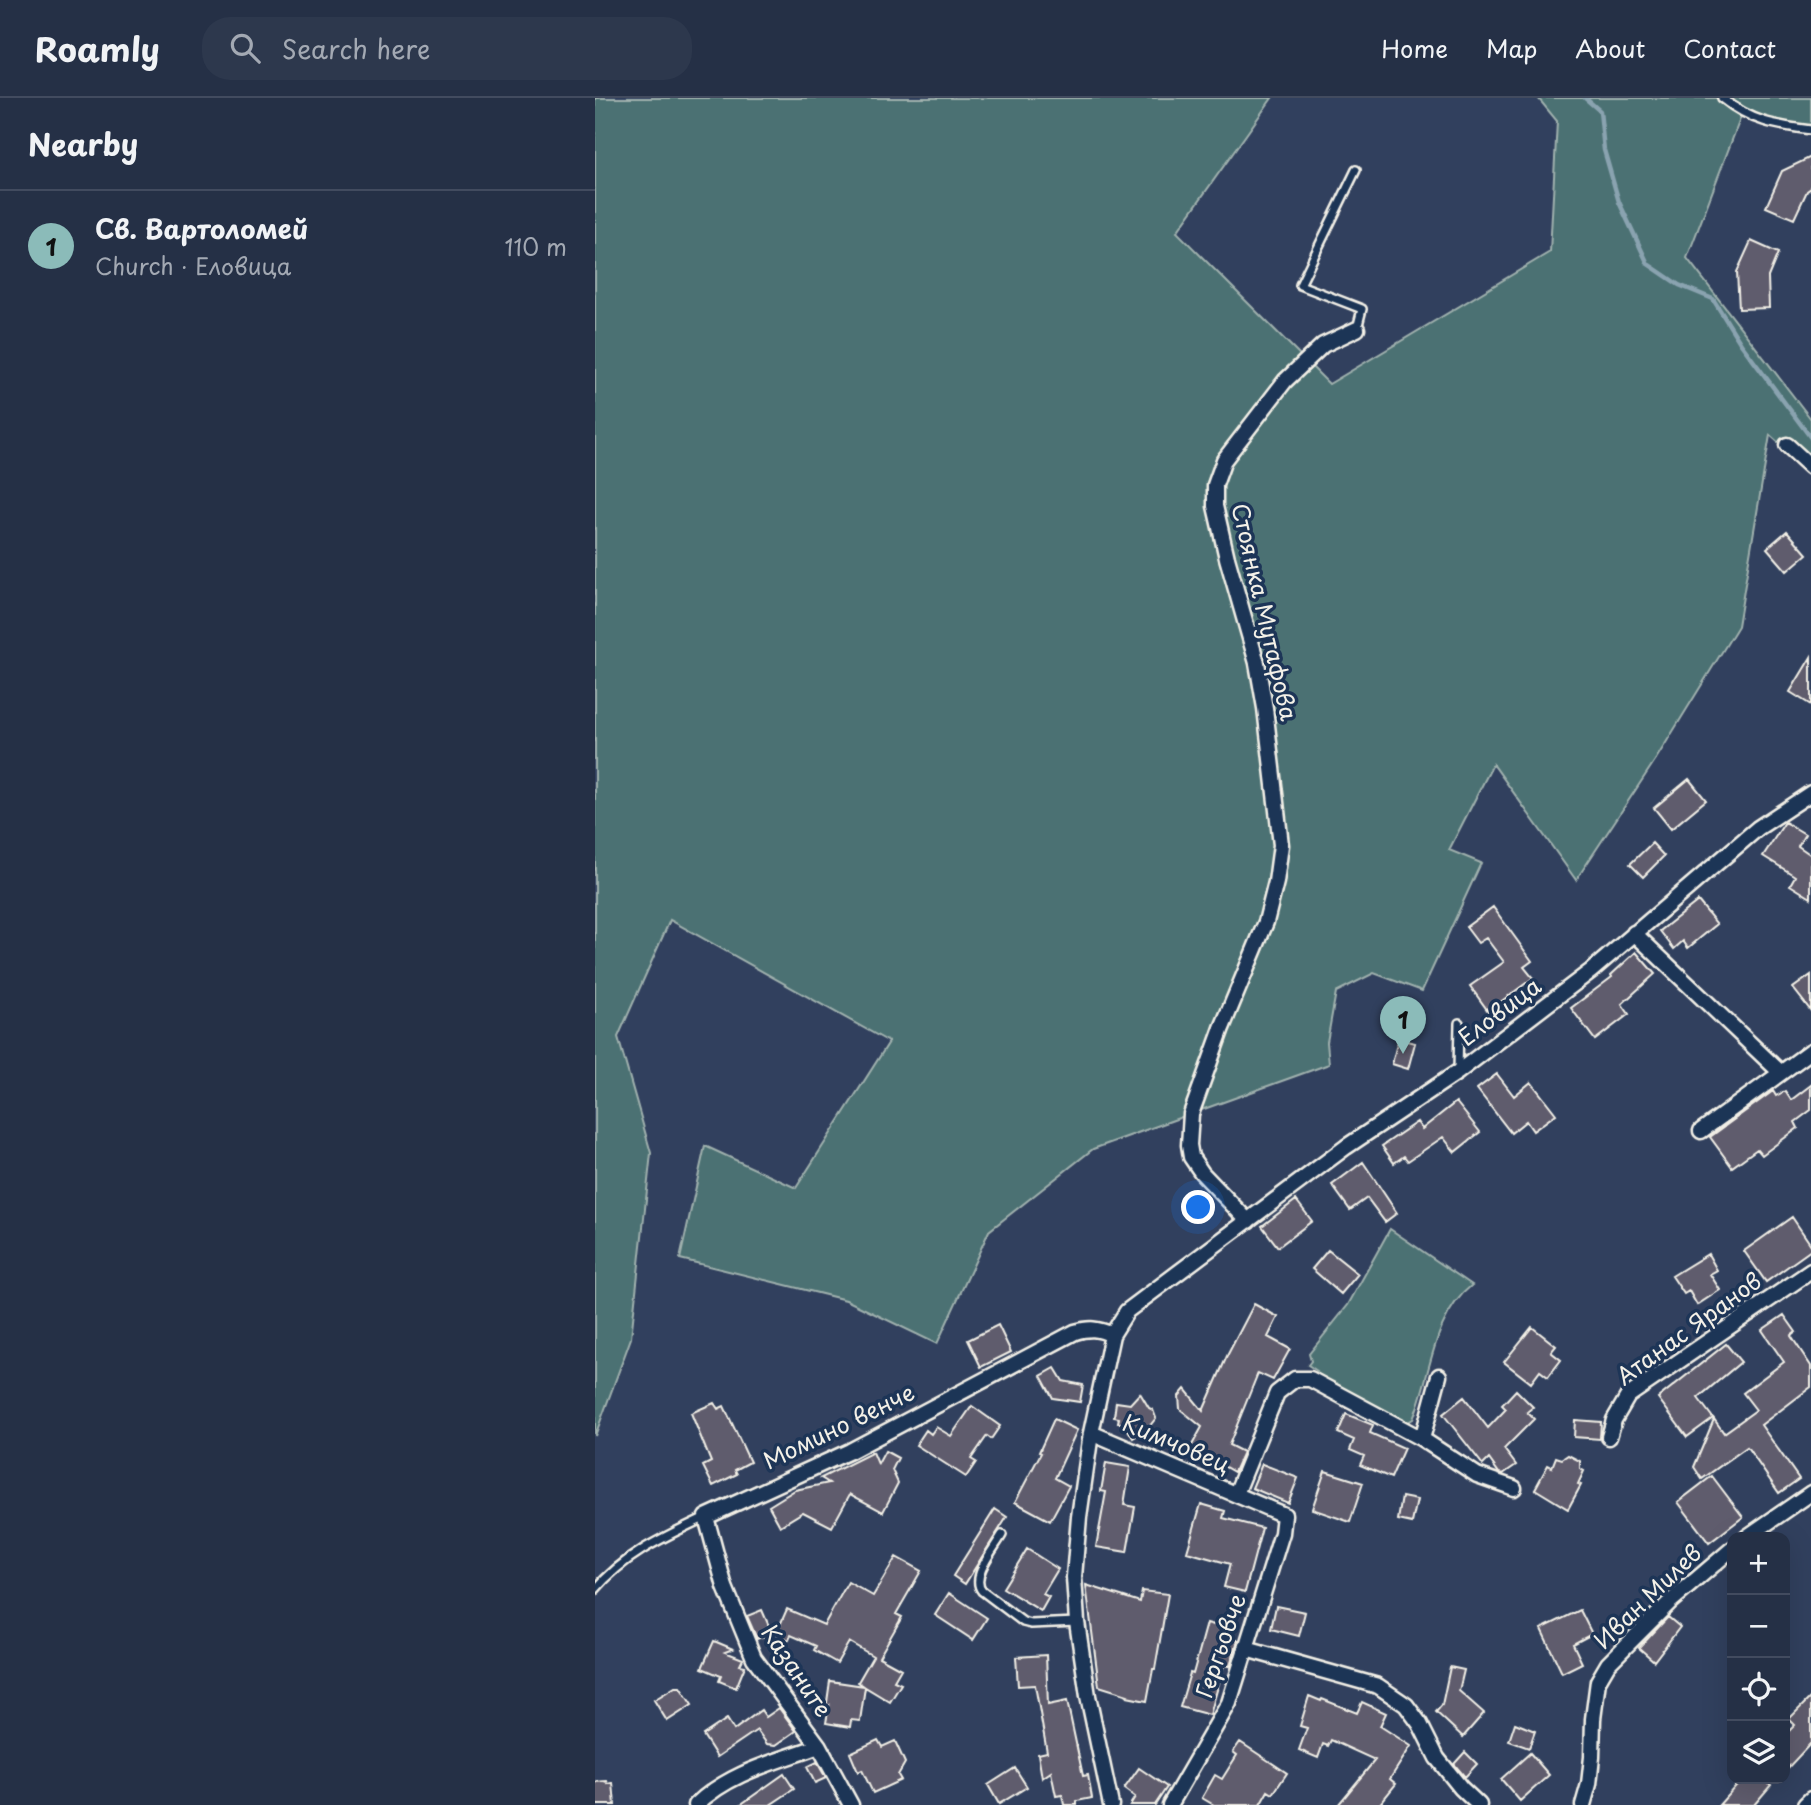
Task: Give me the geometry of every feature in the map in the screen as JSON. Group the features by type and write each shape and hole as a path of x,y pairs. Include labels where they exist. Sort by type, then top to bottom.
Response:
{"street":[{"name":"Стоянка Мутафова","path":"1248,1221 1202,1173 1191,1157 1189,1144 1191,1114 1266,922 1276,882 1281,845 1257,663 1227,558 1215,506 1215,485 1224,460 1285,381 1323,345 1357,329"},
{"path":"1787,445 1811,467"},
{"name":"Еловица","path":"1112,1335 1127,1311 1346,1147 1458,1072 1591,971 1758,828 1811,793"},
{"path":"1634,933 1781,1073"},
{"path":"1701,1131 1811,1052"},
{"name":"Атанас Яранов","path":"1609,1437 1614,1420 1628,1396 1811,1270"},
{"name":"Момино венче","path":"705,1517 850,1451 1075,1332 1089,1328 1112,1335"},
{"path":"1091,1433 1112,1335"},
{"path":"1422,1439 1439,1376"},
{"name":"Кимчовец","path":"1111,1805 1088,1696 1077,1622 1074,1577 1091,1433 1236,1494 1277,1393 1295,1378 1310,1379 1367,1412 1422,1439 1477,1475 1514,1488"},
{"path":"1754,1532 1811,1493"},
{"name":"Гергьовче","path":"1170,1805 1229,1703 1282,1533 1284,1515 1236,1494"},
{"name":"Казаните","path":"705,1517 725,1587 754,1658 819,1746 851,1805"},
{"name":"Иван Милев","path":"1583,1805 1593,1757 1593,1720 1598,1681 1608,1664 1670,1602 1727,1553"},
{"path":"1246,1649 1378,1686 1406,1705 1420,1724 1437,1758 1479,1805"},
{"path":"696,1805 738,1775 819,1746"},
{"path":"1805,1805 1811,1799"}],"lane":[{"path":"1722,98 1742,114 1776,125 1811,130"},
{"path":"1356,170 1300,285 1362,309 1357,329"},
{"path":"1458,1072 1459,1023"},
{"name":"Момино венче","path":"595,1590 610,1573 649,1544 705,1517"},
{"path":"1002,1535 977,1578 978,1587 1023,1622 1077,1622"}],"green space":[{"path":"595,98 1272,98 1177,232 1329,384 1550,252 1557,121 1538,98 1811,98 1811,130 1742,114 1687,258 1811,419 1811,472 1770,435 1738,626 1656,759 1576,880 1493,764 1449,850 1481,863 1422,991 1374,973 1336,992 1327,1042 1329,1064 1093,1149 989,1231 937,1344 846,1300 680,1259 705,1146 796,1188 889,1042 670,920 618,1037 651,1153 631,1338 595,1436"},
{"path":"1390,1229 1472,1285 1448,1313 1434,1348 1413,1419 1404,1424 1315,1374 1317,1371 1308,1365 1311,1361 1309,1354 1348,1305"}],"building":[{"path":"1811,157 1811,188 1794,219 1766,207 1782,171"},
{"path":"1751,241 1778,253 1768,277 1769,308 1739,309 1737,272"},
{"path":"1787,531 1807,554 1787,571 1767,548"},
{"path":"1811,657 1811,705 1790,692"},
{"path":"1689,779 1706,800 1671,829 1654,808"},
{"path":"1785,822 1805,834 1798,846 1811,855 1811,898 1790,885 1795,876 1763,856"},
{"path":"1652,843 1664,856 1643,877 1630,864"},
{"path":"1698,901 1717,924 1688,948 1683,941 1674,949 1660,931"},
{"path":"1493,907 1532,961 1524,967 1533,978 1488,1011 1470,986 1504,962 1486,938 1478,943 1466,927"},
{"path":"1636,952 1655,974 1622,1004 1629,1014 1595,1040 1571,1008 1612,977 1611,975"},
{"path":"1811,975 1811,1011 1793,988"},
{"path":"1398,1039 1415,1043 1408,1069 1392,1064"},
{"path":"1497,1074 1514,1096 1531,1082 1556,1114 1533,1131 1526,1121 1511,1133 1477,1089"},
{"path":"1811,1085 1811,1110 1795,1122 1798,1128 1762,1155 1757,1149 1732,1167 1710,1137 1773,1091 1776,1096 1785,1091 1791,1100"},
{"path":"1456,1102 1480,1132 1455,1152 1443,1137 1408,1161 1404,1156 1394,1163 1382,1146 1417,1122 1422,1129"},
{"path":"1363,1162 1397,1213 1385,1222 1367,1198 1350,1210 1332,1185"},
{"path":"1296,1200 1312,1221 1278,1247 1262,1226"},
{"path":"1792,1217 1811,1245 1811,1250 1766,1282 1744,1251"},
{"path":"1328,1250 1358,1274 1341,1294 1312,1269"},
{"path":"1708,1254 1717,1270 1710,1274 1720,1290 1697,1305 1689,1291 1684,1294 1672,1276"},
{"path":"1254,1304 1278,1317 1268,1337 1290,1349 1273,1380 1258,1373 1229,1445 1243,1452 1234,1472 1191,1447 1202,1427 1180,1409 1179,1396 1185,1389 1203,1411"},
{"path":"1784,1315 1796,1332 1791,1336 1811,1366 1811,1387 1761,1425 1799,1479 1779,1493 1747,1447 1702,1479 1694,1467 1714,1419 1724,1433 1756,1410 1743,1393 1784,1362 1762,1330"},
{"path":"998,1325 1011,1352 981,1367 968,1340"},
{"path":"1532,1327 1556,1346 1551,1352 1561,1360 1548,1377 1540,1371 1531,1383 1504,1362"},
{"path":"1726,1344 1741,1362 1698,1398 1713,1418 1687,1437 1658,1398"},
{"path":"1055,1368 1063,1381 1083,1385 1080,1402 1053,1398 1041,1376"},
{"path":"1516,1390 1533,1407 1527,1412 1534,1419 1504,1449 1516,1465 1503,1474 1499,1473 1489,1459 1483,1465 1443,1414 1464,1397 1488,1428 1506,1409 1502,1405"},
{"path":"1140,1393 1156,1418 1148,1428 1133,1438 1124,1423 1118,1423 1119,1418 1114,1417 1116,1402 1130,1404"},
{"path":"714,1403 718,1409 724,1406 750,1462 735,1470 737,1474 713,1486 703,1466 711,1462 691,1413"},
{"path":"972,1406 1000,1426 991,1439 987,1436 971,1459 976,1462 966,1477 916,1445 926,1430 931,1434 936,1427 951,1436"},
{"path":"1346,1414 1373,1425 1370,1433 1404,1448 1391,1478 1360,1465 1364,1456 1350,1450 1354,1440 1338,1433"},
{"path":"1054,1419 1077,1430 1055,1478 1069,1486 1050,1521 1015,1502 1041,1453 1039,1452"},
{"path":"1575,1420 1601,1422 1600,1439 1574,1437"},
{"path":"885,1451 898,1458 892,1470 898,1483 883,1512 850,1494 832,1527 803,1512 780,1526 769,1506 795,1490 829,1483 821,1478 873,1452 878,1464"},
{"path":"1568,1455 1580,1461 1580,1469 1584,1471 1578,1484 1581,1485 1568,1509 1535,1489 1548,1465 1552,1467 1556,1457 1562,1459"},
{"path":"1106,1463 1130,1467 1124,1505 1135,1507 1127,1552 1096,1547 1106,1492 1101,1491"},
{"path":"1262,1464 1298,1478 1288,1503 1252,1488"},
{"path":"1325,1471 1363,1483 1350,1522 1312,1509"},
{"path":"1712,1476 1743,1517 1709,1543 1678,1502"},
{"path":"1402,1497 1417,1500 1412,1523 1398,1520"},
{"path":"1201,1504 1225,1511 1223,1518 1262,1528 1245,1592 1224,1587 1230,1564 1187,1552"},
{"path":"995,1509 1007,1517 965,1584 953,1576"},
{"path":"1027,1549 1058,1569 1043,1594 1049,1597 1041,1611 1003,1588"},
{"path":"896,1557 921,1571 896,1614 902,1617 879,1657 901,1669 894,1681 901,1684 890,1702 865,1687 860,1721 851,1720 850,1727 826,1723 830,1681 864,1686 858,1682 873,1656 849,1642 837,1663 814,1650 816,1646 791,1635 789,1640 776,1634 787,1609 824,1625 848,1582 873,1596"},
{"path":"1086,1585 1140,1602 1142,1591 1168,1594 1147,1701 1127,1697 1128,1695 1099,1686"},
{"path":"949,1593 987,1618 973,1640 935,1615"},
{"path":"1276,1606 1305,1612 1299,1636 1271,1629"},
{"path":"762,1610 772,1633 757,1639 747,1616"},
{"path":"1580,1610 1592,1634 1573,1644 1582,1663 1562,1673 1541,1629"},
{"path":"1668,1617 1680,1627 1654,1661 1639,1648"},
{"path":"1207,1623 1228,1629 1226,1637 1238,1640 1230,1666 1224,1665 1210,1715 1180,1707 1190,1673 1193,1674"},
{"path":"714,1641 733,1649 725,1652 743,1659 740,1665 745,1666 736,1688 719,1681 721,1676 702,1668"},
{"path":"1046,1655 1048,1705 1067,1701 1083,1776 1088,1775 1092,1798 1077,1801 1077,1805 1064,1805 1062,1795 1056,1796 1051,1772 1042,1778 1038,1754 1047,1752 1035,1685 1018,1686 1016,1657"},
{"path":"1450,1667 1464,1670 1459,1691 1484,1713 1463,1737 1436,1712 1442,1705"},
{"path":"675,1687 680,1687 692,1705 667,1721 654,1700"},
{"path":"1309,1696 1357,1713 1362,1702 1386,1713 1380,1726 1411,1746 1390,1779 1396,1784 1379,1805 1338,1805 1375,1760 1331,1740 1328,1746 1323,1744 1318,1758 1299,1750 1307,1728 1300,1726"},
{"path":"1811,1697 1811,1743 1790,1766 1790,1730 1795,1725 1790,1718"},
{"path":"779,1708 796,1731 776,1745 767,1744 757,1730 717,1757 703,1735 727,1719 734,1730 761,1710 766,1717"},
{"path":"1515,1723 1535,1731 1529,1748 1509,1741"},
{"path":"878,1740 882,1747 895,1741 905,1763 898,1775 901,1780 873,1793 862,1770 858,1772 850,1753"},
{"path":"1240,1742 1287,1773 1273,1794 1268,1791 1260,1805 1214,1805 1202,1798 1215,1775 1222,1779 1237,1755 1233,1752"},
{"path":"1465,1752 1477,1764 1465,1777 1454,1764"},
{"path":"1530,1753 1549,1775 1520,1801 1501,1779"},
{"path":"817,1762 826,1778 815,1783 807,1767"},
{"path":"1015,1768 1027,1787 999,1804 988,1785"},
{"path":"1139,1768 1167,1787 1155,1805 1130,1805 1135,1797 1124,1789"},
{"path":"784,1774 794,1789 770,1805 740,1805"},
{"path":"607,1781 608,1784 613,1783 615,1805 595,1805 595,1782"},
{"path":"1738,1784 1771,1785 1754,1805 1719,1805"}],"waterway":[{"path":"1585,98 1600,111 1604,150 1619,202 1648,264 1679,285 1713,299 1741,344 1811,438"}],"place":[{"name":"Св. Вартоломей","path":"1403,1054"}]}
